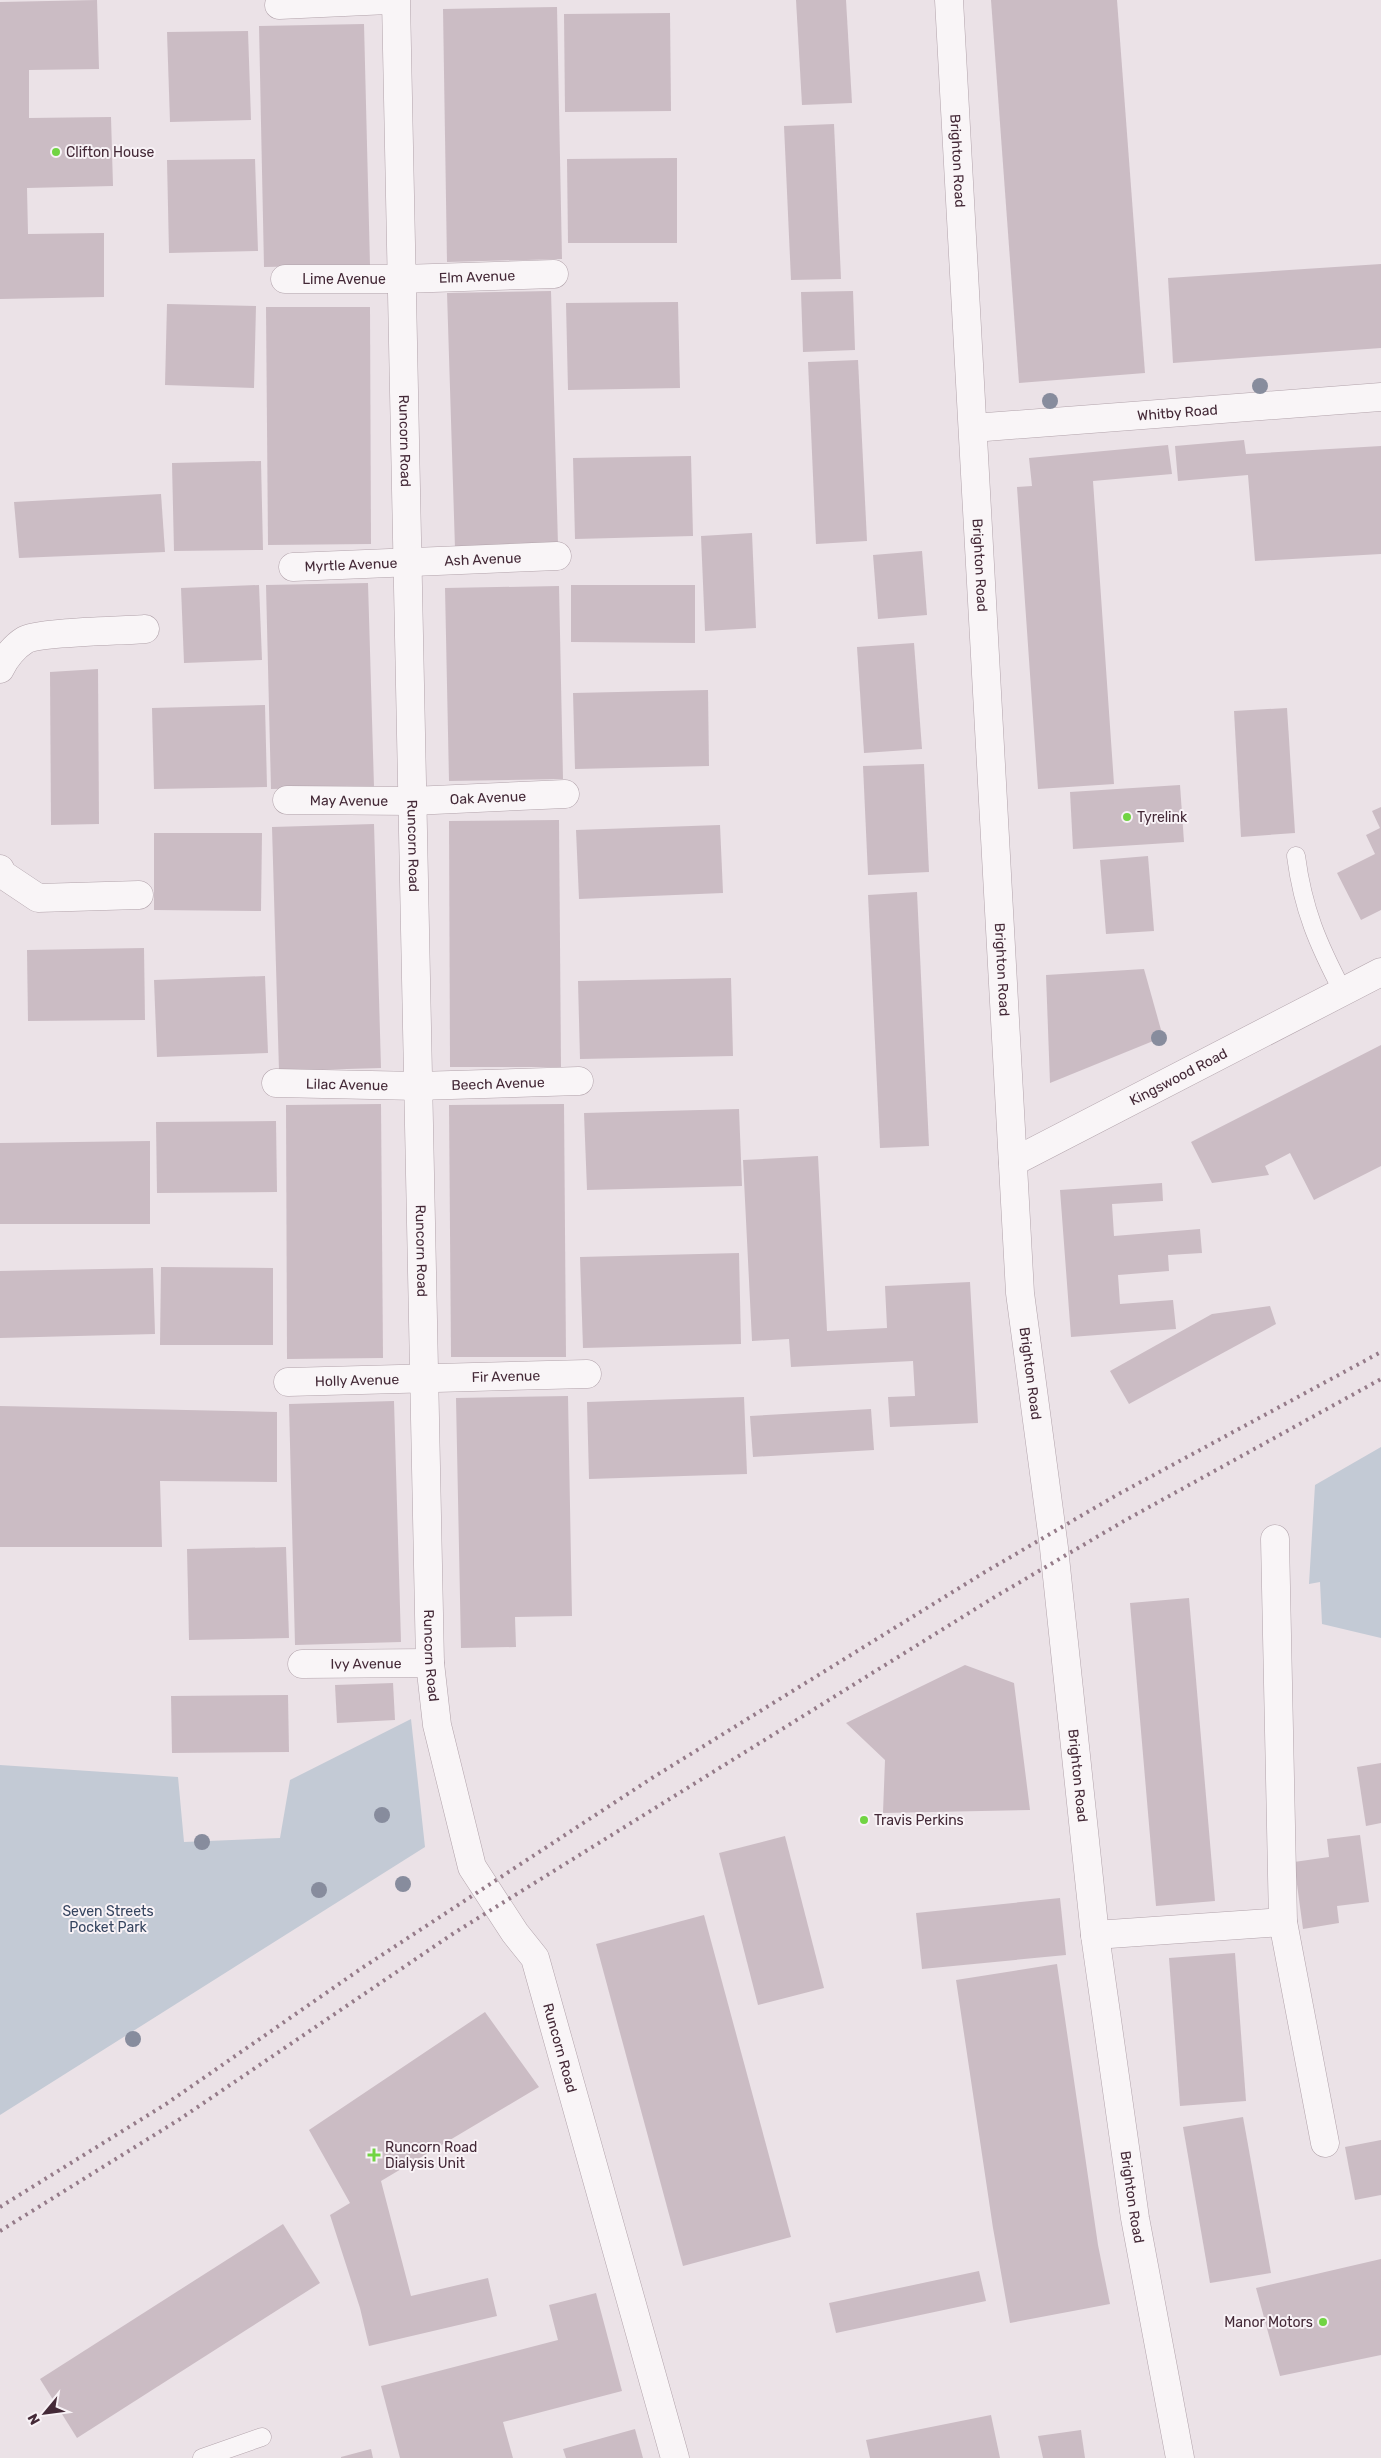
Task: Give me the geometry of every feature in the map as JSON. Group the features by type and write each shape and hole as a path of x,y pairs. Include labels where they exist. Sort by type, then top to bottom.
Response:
{"street":[{"path":"279,5 388,0"},
{"name":"Runcorn Road","path":"396,0 430,1663 437,1725 472,1867 515,1933 535,1958 675,2458"},
{"name":"Brighton Road","path":"949,0 1020,1293 1054,1548 1095,1935 1135,2218 1180,2458"},
{"name":"Elm Avenue","path":"402,279 554,274"},
{"name":"Lime Avenue","path":"285,279 402,279"},
{"name":"Whitby Road","path":"973,428 1381,397"},
{"name":"Ash Avenue","path":"408,564 557,556"},
{"name":"Myrtle Avenue","path":"294,567 408,564"},
{"path":"0,669 5,660 26,639 61,634 145,629"},
{"name":"Oak Avenue","path":"412,800 565,794"},
{"name":"May Avenue","path":"286,800 412,800"},
{"path":"0,869 2,874 38,898 139,895"},
{"name":"Kingswood Road","path":"1013,1162 1381,972"},
{"name":"Beech Avenue","path":"418,1086 579,1081"},
{"name":"Lilac Avenue","path":"276,1083 418,1086"},
{"name":"Fir Avenue","path":"424,1379 587,1374"},
{"name":"Holly Avenue","path":"288,1382 424,1379"},
{"path":"1275,1539 1283,1922 1326,2143"},
{"name":"Ivy Avenue","path":"302,1664 430,1663"},
{"path":"1095,1935 1283,1922"}],"lane":[{"path":"1296,856 1300,887 1308,917 1319,946 1343,992"},
{"path":"202,2458 262,2437"}],"green space":[{"path":"1381,1447 1381,1638 1322,1624 1320,1582 1309,1584 1315,1485"},
{"name":"Seven Streets Pocket Park","path":"411,1719 425,1847 0,2115 0,1765 178,1777 184,1842 280,1838 290,1780"}],"building":[{"name":"Clifton House","path":"97,0 99,69 29,70 29,118 111,117 113,186 27,188 28,234 104,233 104,297 0,299 0,2"},
{"path":"796,0 846,0 852,103 802,105"},
{"path":"991,0 1117,0 1145,373 1019,383"},
{"path":"557,7 562,259 447,262 443,9"},
{"path":"670,13 671,111 565,112 564,14"},
{"path":"364,24 370,265 264,267 259,26"},
{"path":"248,31 251,120 170,122 167,32"},
{"path":"834,124 841,279 791,280 784,126"},
{"path":"677,158 677,243 568,243 567,159"},
{"path":"255,159 258,251 169,253 167,160"},
{"path":"1381,264 1381,348 1173,363 1168,278"},
{"path":"551,291 558,545 455,548 447,293"},
{"path":"853,291 855,350 803,352 801,292"},
{"path":"678,302 680,388 568,390 566,303"},
{"path":"167,304 256,306 254,388 165,385"},
{"path":"266,307 370,307 371,544 268,545"},
{"path":"858,360 867,541 816,544 808,362"},
{"path":"1244,440 1246,454 1381,446 1381,554 1255,561 1248,475 1178,481 1175,446"},
{"path":"1168,445 1172,474 1093,481 1114,784 1038,789 1017,487 1032,486 1029,458"},
{"path":"691,456 693,536 575,539 573,458"},
{"path":"261,461 263,550 174,551 172,463"},
{"path":"161,494 165,552 19,558 14,502"},
{"path":"752,533 756,628 705,631 701,536"},
{"path":"922,551 927,615 878,619 873,555"},
{"path":"368,583 374,787 271,789 266,585"},
{"path":"259,585 262,660 184,663 181,588"},
{"path":"571,585 695,585 695,643 571,642"},
{"path":"559,586 563,779 449,781 445,588"},
{"path":"914,643 922,749 864,753 857,647"},
{"path":"98,669 99,824 51,825 50,672"},
{"path":"708,690 709,766 575,769 573,693"},
{"path":"265,705 267,787 154,789 152,708"},
{"path":"1287,708 1295,833 1241,837 1234,711"},
{"path":"924,764 929,872 868,875 863,766"},
{"name":"Tyrelink","path":"1180,785 1184,842 1073,849 1070,792"},
{"path":"1381,807 1381,910 1361,920 1337,873 1375,854 1366,835 1380,828 1372,811"},
{"path":"559,820 561,1067 450,1067 449,821"},
{"path":"374,824 381,1068 279,1071 272,827"},
{"path":"720,825 723,893 579,899 576,830"},
{"path":"154,833 262,833 261,911 154,910"},
{"path":"1148,856 1154,931 1106,934 1100,860"},
{"path":"917,892 929,1146 880,1148 868,895"},
{"path":"144,948 145,1020 28,1021 27,950"},
{"path":"1144,969 1163,1037 1050,1083 1046,975"},
{"path":"265,976 268,1053 157,1057 154,980"},
{"path":"731,978 733,1056 580,1059 578,981"},
{"path":"1381,1045 1381,1166 1314,1200 1290,1153 1265,1166 1269,1175 1212,1183 1191,1142"},
{"path":"381,1104 383,1358 287,1359 286,1105"},
{"path":"564,1104 566,1357 451,1357 449,1105"},
{"path":"739,1109 742,1186 587,1190 584,1113"},
{"path":"276,1121 277,1192 157,1193 156,1122"},
{"path":"150,1141 150,1224 0,1224 0,1143"},
{"path":"818,1156 827,1331 887,1328 885,1286 970,1282 978,1423 890,1427 888,1397 915,1396 913,1361 791,1367 789,1339 752,1341 743,1160"},
{"path":"1162,1183 1163,1201 1112,1204 1114,1236 1200,1229 1202,1253 1168,1255 1169,1271 1118,1275 1120,1304 1173,1300 1176,1329 1071,1337 1060,1190"},
{"path":"739,1253 741,1344 583,1348 580,1257"},
{"path":"161,1267 273,1268 273,1345 160,1345"},
{"path":"153,1268 155,1334 0,1338 0,1271"},
{"path":"1270,1306 1276,1324 1129,1404 1110,1371 1212,1314"},
{"path":"568,1396 572,1616 515,1617 516,1647 461,1648 456,1398"},
{"path":"744,1397 747,1474 589,1479 587,1402"},
{"path":"394,1401 401,1642 295,1645 289,1404"},
{"path":"0,1406 277,1412 277,1482 160,1481 162,1547 0,1547"},
{"path":"871,1409 874,1450 753,1457 750,1416"},
{"path":"286,1547 289,1638 189,1640 187,1549"},
{"path":"1189,1598 1215,1901 1156,1906 1130,1603"},
{"path":"965,1665 1014,1683 1030,1810 883,1813 885,1760 846,1723"},
{"path":"393,1683 395,1720 337,1723 335,1685"},
{"path":"288,1695 289,1752 172,1753 171,1696"},
{"path":"1381,1763 1381,1823 1366,1826 1357,1767"},
{"path":"1360,1835 1369,1902 1337,1906 1339,1923 1303,1929 1294,1862 1329,1857 1327,1839"},
{"path":"785,1836 824,1988 758,2005 719,1853"},
{"path":"1060,1898 1066,1955 922,1969 916,1913"},
{"path":"704,1915 791,2237 683,2266 596,1944"},
{"path":"1235,1953 1246,2101 1180,2106 1169,1958"},
{"path":"1057,1964 1098,2245 1110,2304 1010,2323 993,2228 956,1980"},
{"name":"Runcorn Road Dialysis Unit","path":"485,2012 539,2087 381,2181 411,2296 488,2278 497,2316 369,2346 360,2308 330,2215 350,2203 309,2130"},
{"path":"1243,2117 1271,2273 1210,2283 1183,2127"},
{"path":"1381,2140 1381,2195 1355,2200 1345,2147"},
{"path":"283,2224 320,2283 77,2438 40,2379"},
{"name":"Manor Motors","path":"1381,2259 1381,2355 1280,2376 1256,2288"},
{"path":"979,2271 986,2301 836,2333 829,2303"},
{"path":"596,2293 622,2391 503,2422 513,2458 400,2458 381,2386 558,2340 549,2305"},
{"path":"991,2415 1000,2458 870,2458 866,2440"},
{"path":"635,2429 643,2458 566,2458 563,2449"},
{"path":"1081,2430 1085,2458 1043,2458 1038,2436"},
{"path":"371,2449 373,2458 341,2458 341,2457"}],"railway":[{"path":"0,2207 166,2104 362,1968 652,1778 985,1572 1115,1496 1381,1352"},
{"path":"0,2231 180,2119 454,1933 993,1598 1124,1521 1381,1379"}],"place":[{"name":"Clifton House","path":"56,152"},
{"name":"Tyrelink","path":"1127,817"},
{"name":"Travis Perkins","path":"864,1820"},
{"name":"Runcorn Road Dialysis Unit","path":"374,2155"},
{"name":"Manor Motors","path":"1323,2322"}]}
